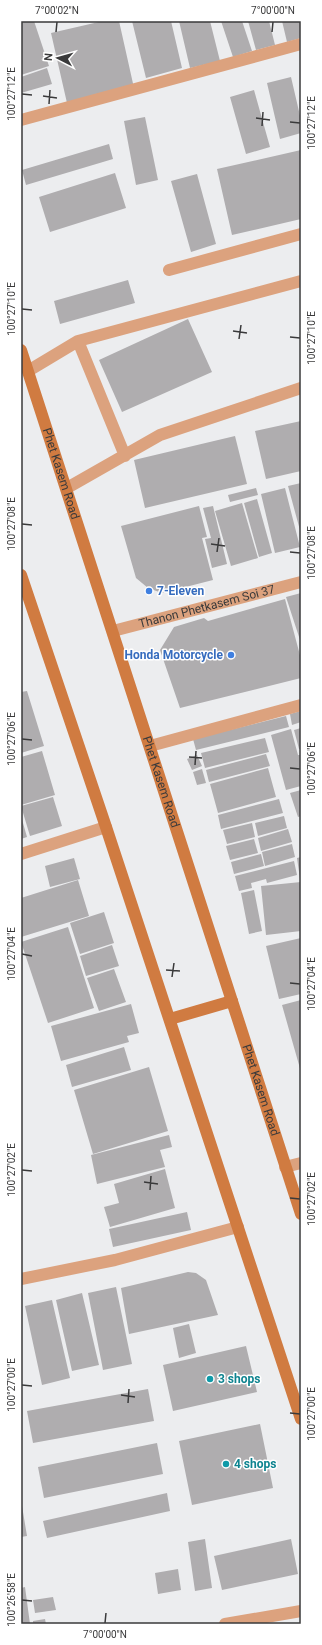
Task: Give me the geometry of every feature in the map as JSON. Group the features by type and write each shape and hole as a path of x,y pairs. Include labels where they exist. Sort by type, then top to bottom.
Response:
{"main road":[{"name":"Phet Kasem Road","path":"21,350 301,1214"},
{"path":"21,575 170,1019 301,1418"},
{"path":"170,1019 232,1001"}],"street":[{"path":"21,120 301,44"},
{"path":"169,270 301,234"},
{"path":"28,371 78,341 301,281"},
{"path":"78,341 125,456"},
{"path":"66,488 160,435 301,388"},
{"name":"Thanon Phetkasem Soi 37","path":"113,631 301,582"},
{"path":"150,746 301,705"},
{"path":"21,854 106,827"},
{"path":"285,1166 301,1162"},
{"path":"21,1279 115,1260 238,1227"},
{"path":"225,1624 301,1611"}],"building":[{"path":"21,21 34,21 49,66 21,75"},
{"path":"103,21 119,21 134,88 67,103 51,33"},
{"path":"132,21 171,21 182,68 146,78"},
{"path":"179,21 210,21 220,61 190,68"},
{"path":"221,21 242,21 252,51 233,57"},
{"path":"248,21 269,21 275,45 256,50"},
{"path":"282,21 301,21 301,38 287,42"},
{"path":"47,68 52,84 21,93 21,77"},
{"path":"291,77 301,120 301,133 280,139 267,83"},
{"path":"254,90 270,147 246,154 230,97"},
{"path":"145,117 158,180 136,185 124,121"},
{"path":"109,144 113,159 26,185 22,170"},
{"path":"301,150 301,219 232,235 217,169"},
{"path":"115,173 126,208 50,232 39,197"},
{"path":"197,174 216,244 191,252 171,181"},
{"path":"128,280 135,303 60,324 54,301"},
{"path":"188,319 212,372 122,412 99,360"},
{"path":"301,421 301,471 266,479 255,431"},
{"path":"235,436 247,484 145,508 134,460"},
{"path":"301,483 301,534 288,486"},
{"path":"256,488 258,495 230,502 228,495"},
{"path":"285,488 300,547 275,553 261,494"},
{"path":"257,499 272,553 259,557 244,503"},
{"path":"242,503 258,558 231,566 215,511"},
{"path":"199,506 207,537 202,538 213,580 162,593 148,588 136,578 121,526"},
{"path":"213,506 227,564 212,568 205,539 211,538 203,508"},
{"path":"301,593 301,643 286,597"},
{"name":"Honda Motorcycle","path":"285,599 301,659 301,678 180,708 160,650 174,627 204,618 208,621"},
{"path":"27,691 44,746 21,753 21,692"},
{"path":"301,711 301,722 292,725 290,714"},
{"path":"286,716 289,727 196,750 193,739"},
{"path":"301,728 301,749 299,749 294,730"},
{"path":"291,729 298,755 301,755 301,786 286,790 271,735"},
{"path":"265,738 269,752 205,768 201,753"},
{"path":"42,751 55,795 21,805 21,757"},
{"path":"266,754 270,766 209,782 206,770"},
{"path":"197,755 202,766 192,770 187,759"},
{"path":"268,768 276,797 218,813 210,784"},
{"path":"202,769 206,783 197,785 193,772"},
{"path":"301,790 301,816 298,817 290,793"},
{"path":"53,797 62,826 30,836 21,806"},
{"path":"279,799 283,813 221,829 218,815"},
{"path":"21,816 27,837 21,839"},
{"path":"284,816 287,828 258,836 255,823"},
{"path":"252,823 255,837 227,844 223,830"},
{"path":"288,829 292,842 261,851 258,838"},
{"path":"254,839 258,853 230,860 226,846"},
{"path":"292,844 295,857 265,866 262,852"},
{"path":"261,854 264,866 234,874 231,862"},
{"path":"301,857 301,879 300,879 297,858"},
{"path":"74,858 80,879 50,887 45,866"},
{"path":"294,861 297,875 267,883 266,879 251,883 252,888 239,891 235,876"},
{"path":"78,880 89,916 21,937 21,898"},
{"path":"301,882 301,931 266,935 261,886"},
{"path":"254,890 262,931 249,934 241,893"},
{"path":"104,912 114,943 80,954 70,923"},
{"path":"68,927 94,1008 48,1023 21,942"},
{"path":"301,938 301,994 279,999 266,946"},
{"path":"112,945 119,966 86,976 80,956"},
{"path":"114,969 126,1002 99,1011 87,978"},
{"path":"301,1000 301,1072 282,1005"},
{"path":"131,1004 139,1033 127,1036 129,1042 61,1061 51,1026"},
{"path":"124,1047 131,1070 72,1087 66,1065"},
{"path":"149,1067 168,1131 93,1154 74,1090"},
{"path":"169,1135 172,1147 160,1150 165,1167 97,1184 91,1155"},
{"path":"165,1169 175,1208 110,1227 104,1207 119,1203 114,1184"},
{"path":"187,1212 191,1230 113,1247 109,1229"},
{"path":"188,1272 196,1273 206,1280 218,1315 129,1334 121,1288"},
{"path":"116,1287 132,1364 103,1370 88,1293"},
{"path":"82,1293 99,1365 72,1371 56,1300"},
{"path":"52,1300 70,1378 42,1385 25,1306"},
{"path":"189,1324 196,1353 179,1358 173,1328"},
{"name":"3 shops","path":"246,1346 257,1392 173,1411 163,1365"},
{"path":"148,1389 154,1421 33,1443 27,1411"},
{"name":"4 shops","path":"260,1424 273,1488 192,1505 179,1441"},
{"path":"157,1443 163,1474 44,1498 38,1467"},
{"path":"167,1493 170,1511 47,1538 43,1521"},
{"path":"21,1500 27,1536 21,1537"},
{"path":"205,1539 212,1588 195,1591 188,1542"},
{"path":"291,1539 298,1574 222,1590 214,1556"},
{"path":"178,1569 181,1590 158,1594 155,1573"},
{"path":"25,1587 30,1624 21,1624 21,1588"},
{"path":"53,1597 56,1610 35,1613 33,1600"},
{"path":"45,1619 46,1624 33,1624 33,1621"}],"place":[{"name":"7-Eleven","path":"149,591"},
{"name":"Honda Motorcycle","path":"231,655"},
{"name":"3 shops","path":"210,1379"},
{"name":"4 shops","path":"226,1464"}]}
